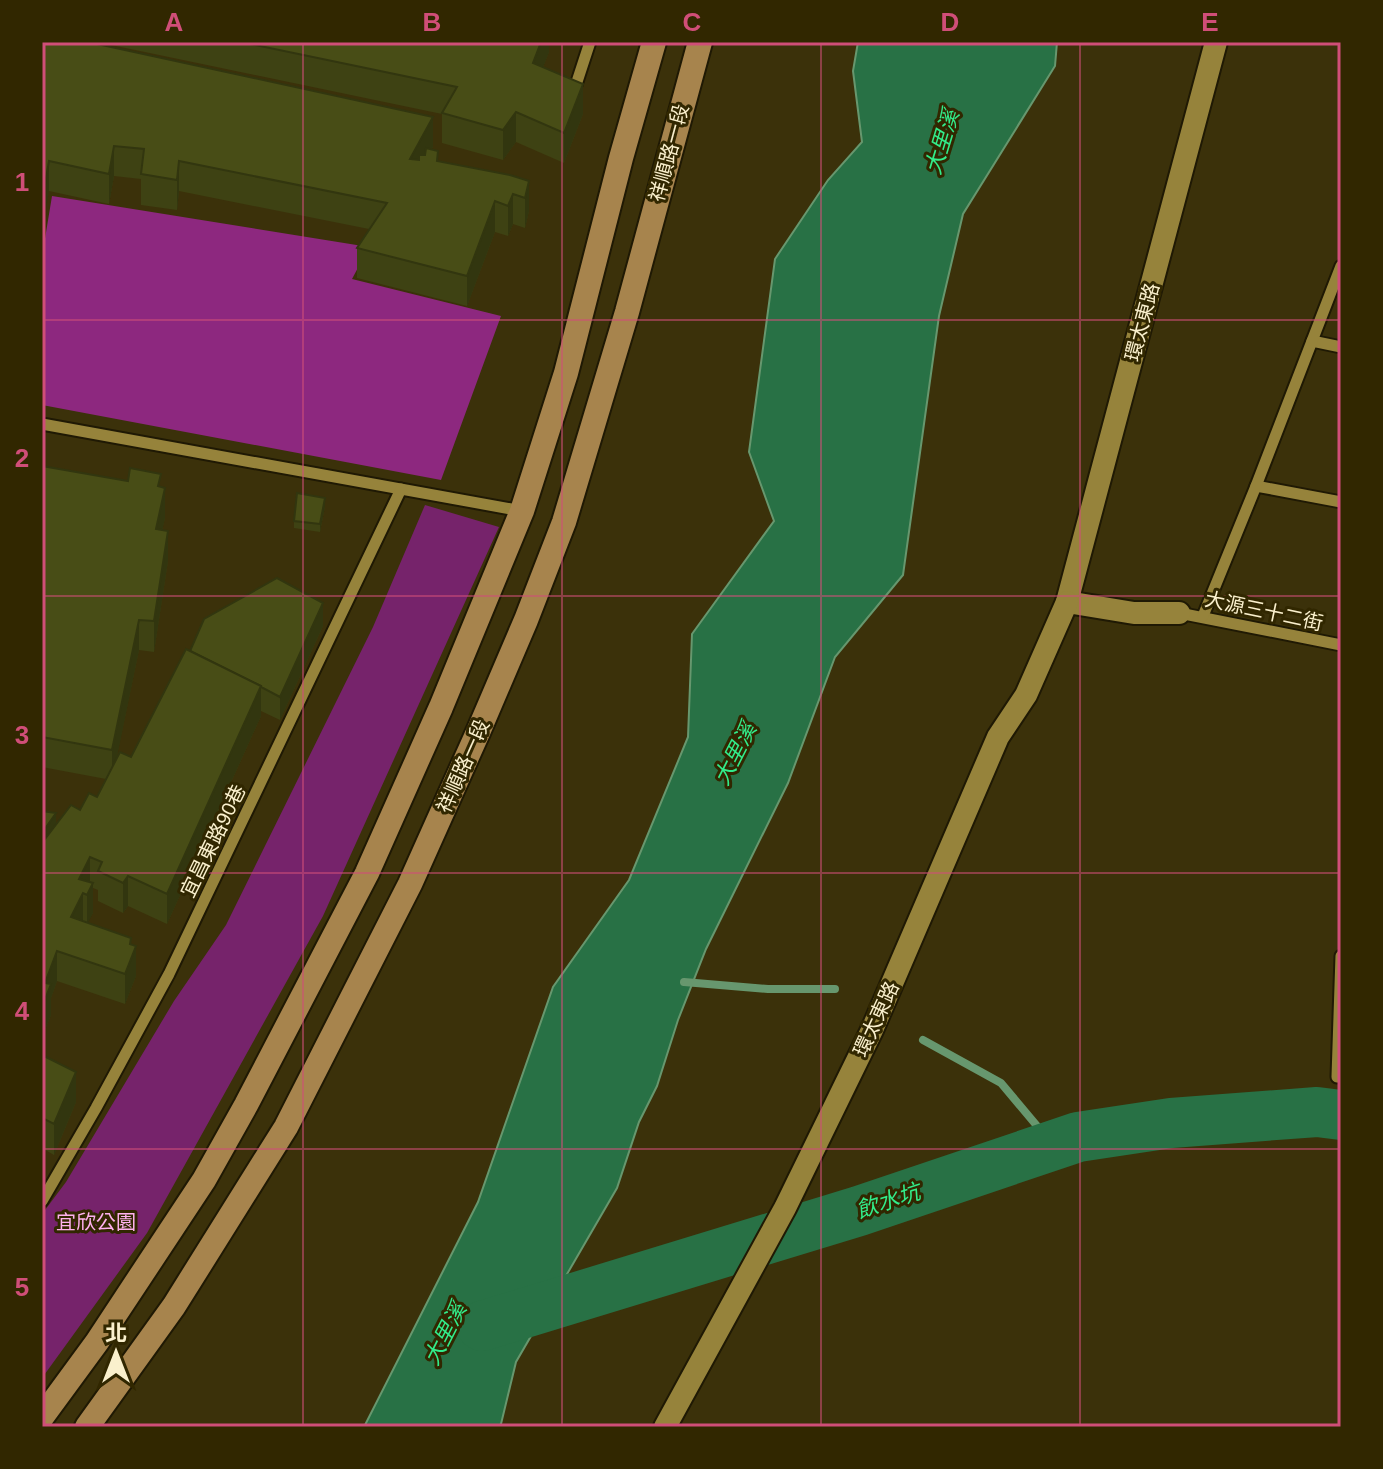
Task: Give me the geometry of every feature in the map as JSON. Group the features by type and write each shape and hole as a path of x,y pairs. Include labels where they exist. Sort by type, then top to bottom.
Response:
{"street":[{"path":"42,1417 97,1342 204,1180 367,873 441,707 522,511 566,373 654,42"},
{"name":"祥順路一段","path":"87,1427 174,1306 286,1127 410,884 479,730 564,522 627,312 700,42"},
{"name":"環太東路","path":"665,1427 785,1208 872,1030 998,737 1026,695 1067,602 1216,42"},
{"path":"1067,602 1134,613 1179,613"}],"lane":[{"path":"571,98 590,42"},
{"path":"1203,616 1341,266"},
{"path":"1312,341 1341,347"},
{"path":"42,424 522,511"},
{"path":"1256,486 1341,502"},
{"name":"宜昌東路90巷","path":"42,1201 169,974 401,489"},
{"name":"大源三十二街","path":"1179,613 1341,645"},
{"path":"1339,1077 1341,956"}],"green space":[{"name":"宜欣公園","path":"425,505 499,527 323,916 147,1233 42,1378 42,1214 66,1182 174,1001 226,925 373,627"}],"shaded area":[{"path":"52,196 369,247 352,279 501,316 441,480 42,405 42,257"}],"water":[{"name":"大里溪","path":"858,42 1057,42 1055,66 963,214 939,316 903,575 835,657 788,783 706,949 678,1020 657,1086 639,1122 617,1188 516,1362 501,1424 498,1427 364,1427 478,1202 553,987 629,880 688,737 692,634 774,521 749,452 775,259 828,180 862,142 853,71"}],"building":[{"path":"42,42 88,42 433,117 410,159 419,160 419,155 425,155 426,148 438,151 437,161 529,181 525,198 513,194 508,206 495,201 467,276 357,248 387,203 179,161 177,180 141,174 144,149 114,146 109,174 49,161 42,201"},
{"path":"241,42 541,42 533,63 583,84 564,133 516,112 503,130 442,113 457,87"},
{"path":"42,466 128,481 130,468 161,474 158,486 165,488 156,529 168,531 154,621 139,620 112,750 42,737"},
{"path":"297,493 325,498 320,524 294,521"},
{"path":"277,578 323,603 280,697 190,651 204,619"},
{"path":"186,649 261,686 167,894 128,876 123,883 98,871 102,862 90,857 79,879 93,883 87,895 83,893 71,917 131,938 130,944 136,946 125,974 57,951 45,983 51,984 42,1007 42,843 71,805 80,810 89,793 97,797 120,752 131,757"},
{"path":"42,811 56,813 42,833"},
{"path":"42,1055 76,1072 54,1124 42,1118"}],"waterway":[{"path":"684,982 768,989 835,989"},
{"path":"923,1040 1001,1083 1053,1145"},
{"name":"飲水坑","path":"482,1326 859,1211 1078,1137 1171,1123 1317,1112 1341,1115"}]}
